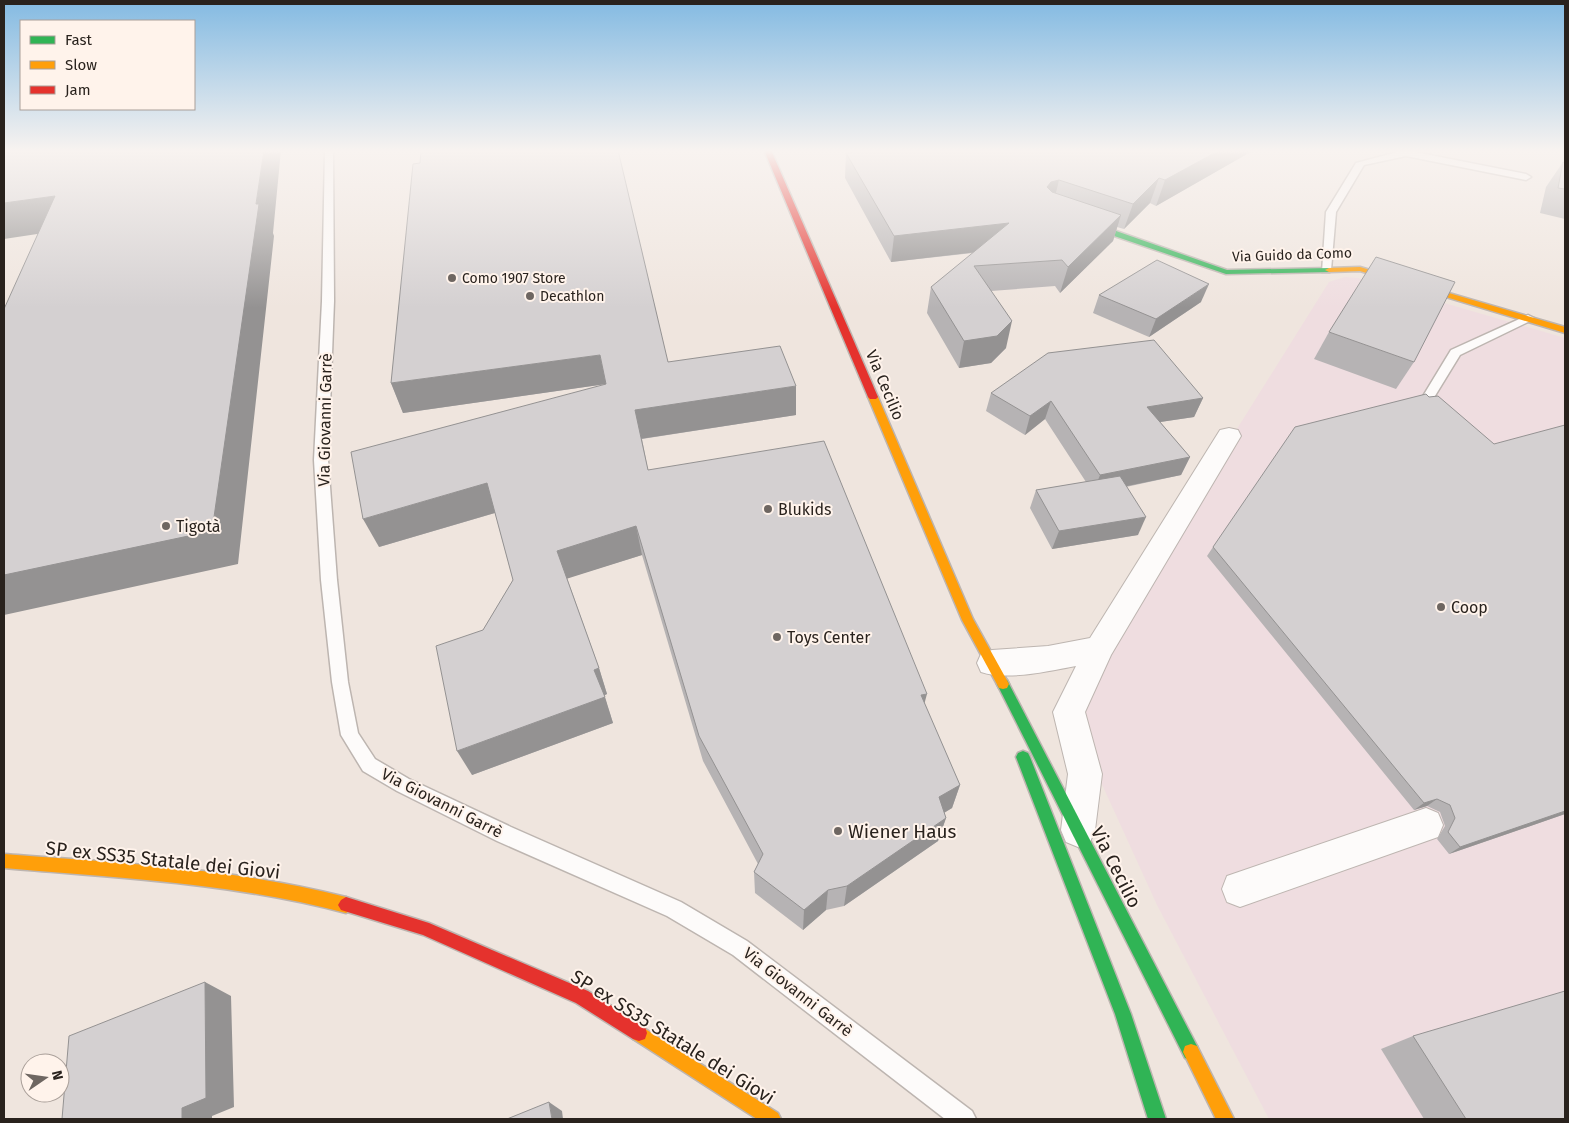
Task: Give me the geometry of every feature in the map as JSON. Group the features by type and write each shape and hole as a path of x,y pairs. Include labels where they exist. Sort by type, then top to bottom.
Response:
{"main road":[{"name":"Via Cecilio","path":"790,202 974,632 1011,727"},
{"name":"Via Guido da Como","path":"1070,218 1226,272 1360,269 1565,330"},
{"name":"Via Cecilio","path":"974,632 992,663 1225,1119"},
{"path":"1018,745 1123,1014 1157,1119"},
{"name":"SP ex SS35 Statale dei Giovi","path":"4,861 215,879 310,894 424,928 582,997 772,1119"}],"street":[{"path":"1078,830 1084,774 1069,712 1099,649 1229,436"},
{"path":"992,663 1048,659 1099,649"},
{"path":"1240,889 1426,825"}],"lane":[{"name":"Via Giovanni Garrè","path":"329,202 328,301 321,460 328,580 340,682 350,736 369,765 403,785 504,834 674,909 740,948 964,1119"},
{"path":"1326,270 1331,212 1337,202"},
{"path":"1426,401 1455,353 1528,318"}],"shaded area":[{"path":"1345,277 1358,278 1565,338 1565,1119 1269,1119 1157,905 1069,712 1099,649 1329,282"}],"building":[{"path":"52,202 256,202 259,204 212,531 4,575 4,309"},
{"path":"409,202 630,202 668,362 780,346 796,386 635,410 648,470 824,441 927,694 921,695 960,785 939,797 946,818 847,886 828,890 804,910 754,872 763,854 699,736 636,526 557,551 599,668 594,670 605,697 457,751 436,646 483,630 513,580 487,483 363,519 351,452 606,384 600,355 391,383"},
{"path":"875,202 1083,202 1121,215 1068,267 1062,260 974,266 1012,321 997,336 964,341 931,287 1009,223 894,236"},
{"path":"1376,257 1455,282 1414,362 1329,332"},
{"path":"1157,260 1209,284 1156,319 1099,295"},
{"path":"1154,340 1203,398 1147,407 1190,457 1100,475 1051,401 1030,416 991,393 1048,353"},
{"path":"1426,394 1429,397 1438,396 1494,444 1565,425 1565,811 1460,847 1448,832 1455,818 1450,805 1437,799 1424,803 1213,547 1295,427"},
{"path":"1120,476 1146,517 1059,531 1036,490"},
{"path":"205,982 206,1098 182,1108 182,1119 62,1119 63,1103 70,1103 70,1053 68,1053 69,1036"},
{"path":"1565,991 1565,1119 1466,1119 1413,1036"},
{"path":"549,1102 552,1119 507,1119"}],"traffic: fast":[{"path":"1079,221 1226,272 1329,270"},
{"path":"1003,684 1191,1052"},
{"path":"1023,757 1123,1014 1157,1119"}],"traffic: slow":[{"path":"1329,270 1360,269 1565,330"},
{"path":"873,397 968,620 1003,684"},
{"path":"4,861 219,879 304,894 346,905"},
{"path":"639,1033 772,1119"},
{"path":"1191,1052 1225,1119"}],"traffic: jam":[{"path":"789,202 873,397"},
{"path":"346,905 424,928 582,997 639,1033"}],"place":[{"name":"Como 1907 Store","path":"452,278"},
{"name":"Decathlon","path":"530,296"},
{"name":"Blukids","path":"768,509"},
{"name":"Tigotà","path":"166,526"},
{"name":"Coop","path":"1441,607"},
{"name":"Toys Center","path":"777,637"},
{"name":"Wiener Haus","path":"838,831"}]}
